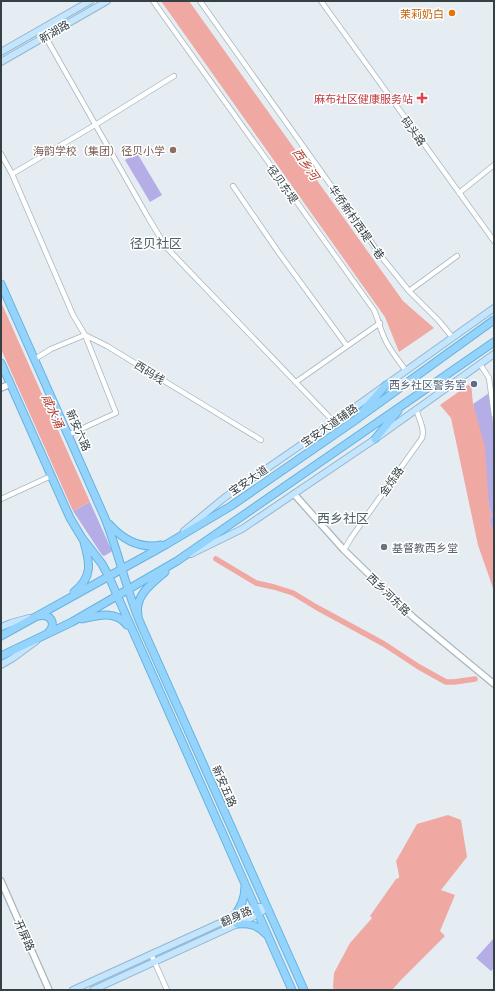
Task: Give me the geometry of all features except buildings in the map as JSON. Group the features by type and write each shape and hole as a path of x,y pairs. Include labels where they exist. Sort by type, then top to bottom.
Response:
{"main road":[{"name":"新湖路","path":"1,52 90,1"},
{"name":"新湖路","path":"1,62 107,1"},
{"name":"新安六路","path":"1,284 104,516 128,589"},
{"name":"宝安大道辅路","path":"167,544 224,498 408,370 494,308"},
{"name":"宝安大道","path":"1,636 122,570 231,506 354,422 494,320"},
{"path":"142,627 138,612 138,604 141,598 151,584 177,561 494,342"},
{"path":"1,656 72,622 177,561 233,534 375,439 494,354"},
{"path":"1,363 70,518 82,538 99,560 117,595"},
{"path":"354,422 386,385"},
{"path":"375,439 404,404"},
{"path":"104,516 121,536 133,543 145,546 167,544"},
{"path":"59,604 80,587 87,577 88,559 82,538"},
{"name":"新安五路","path":"128,589 142,627 304,990"},
{"name":"新安五路","path":"117,595 292,990"},
{"path":"1,627 44,615 49,617 52,621 52,629 47,634 14,658 1,665"},
{"path":"72,622 94,616 114,616 121,618 133,633"},
{"path":"233,917 240,908 244,898 245,887 243,880"},
{"name":"翻身路","path":"73,990 255,907 267,907"},
{"name":"翻身路","path":"93,990 238,924 258,914 267,907"},
{"path":"238,924 250,924 256,926 268,937"}],"street":[{"name":"径贝东堤","path":"153,1 374,310 388,345 408,370"},
{"name":"华侨新村西堤一巷","path":"200,1 384,260 409,291 453,338"},
{"name":"码头路","path":"321,1 494,241"},
{"path":"41,29 166,247 334,422"},
{"path":"12,174 174,76"},
{"path":"1,154 12,174 73,315 85,335 116,413 68,434"},
{"path":"459,192 494,165"},
{"path":"233,186 279,253 347,346"},
{"path":"409,291 457,256"},
{"path":"296,382 380,323"},
{"path":"35,359 51,349 85,335"},
{"name":"西码线","path":"85,335 108,346 261,440"},
{"path":"480,364 489,378 494,415"},
{"path":"1,388 10,384"},
{"name":"金烁路","path":"344,550 422,438 423,429 416,409"},
{"path":"1,499 51,476"},
{"name":"西乡河东路","path":"294,494 344,550 413,617 494,684"},
{"name":"开屏路","path":"1,881 4,894 49,990"},
{"path":"151,954 167,990"}],"shaded area":[{"path":"161,1 189,1 403,301 434,328 399,352 385,317"},
{"path":"137,153 162,195 150,202 125,160"},
{"path":"1,302 90,502 73,511 1,349"},
{"path":"471,383 473,404 485,447 489,507 492,515 489,520 494,533 494,591 478,545 451,418 440,405"},
{"path":"489,393 494,431 494,533 489,520 492,515 489,507 473,404"},
{"path":"90,502 112,551 104,556 73,511"},
{"path":"448,815 461,820 467,857 441,890 455,895 440,931 445,936 392,990 334,990 334,973 350,943 372,918 370,916 396,879 399,878 396,861 417,824"},
{"path":"494,938 494,968 491,971 476,958"}],"waterway":[{"path":"216,559 256,583 293,593 384,644 419,667 446,682 475,679"}],"place":[{"name":"茉莉奶白","path":"452,13"},
{"name":"麻布社区健康服务站","path":"422,98"},
{"name":"海韵学校（集团）径贝小学","path":"173,150"},
{"name":"西乡社区警务室","path":"474,384"},
{"name":"基督教西乡堂","path":"384,547"}],"district":[{"name":"径贝社区","path":"156,243"},
{"name":"西乡社区","path":"343,518"}],"water label":[{"name":"西乡河","path":"306,164"},
{"name":"咸水涌","path":"53,411"}]}
